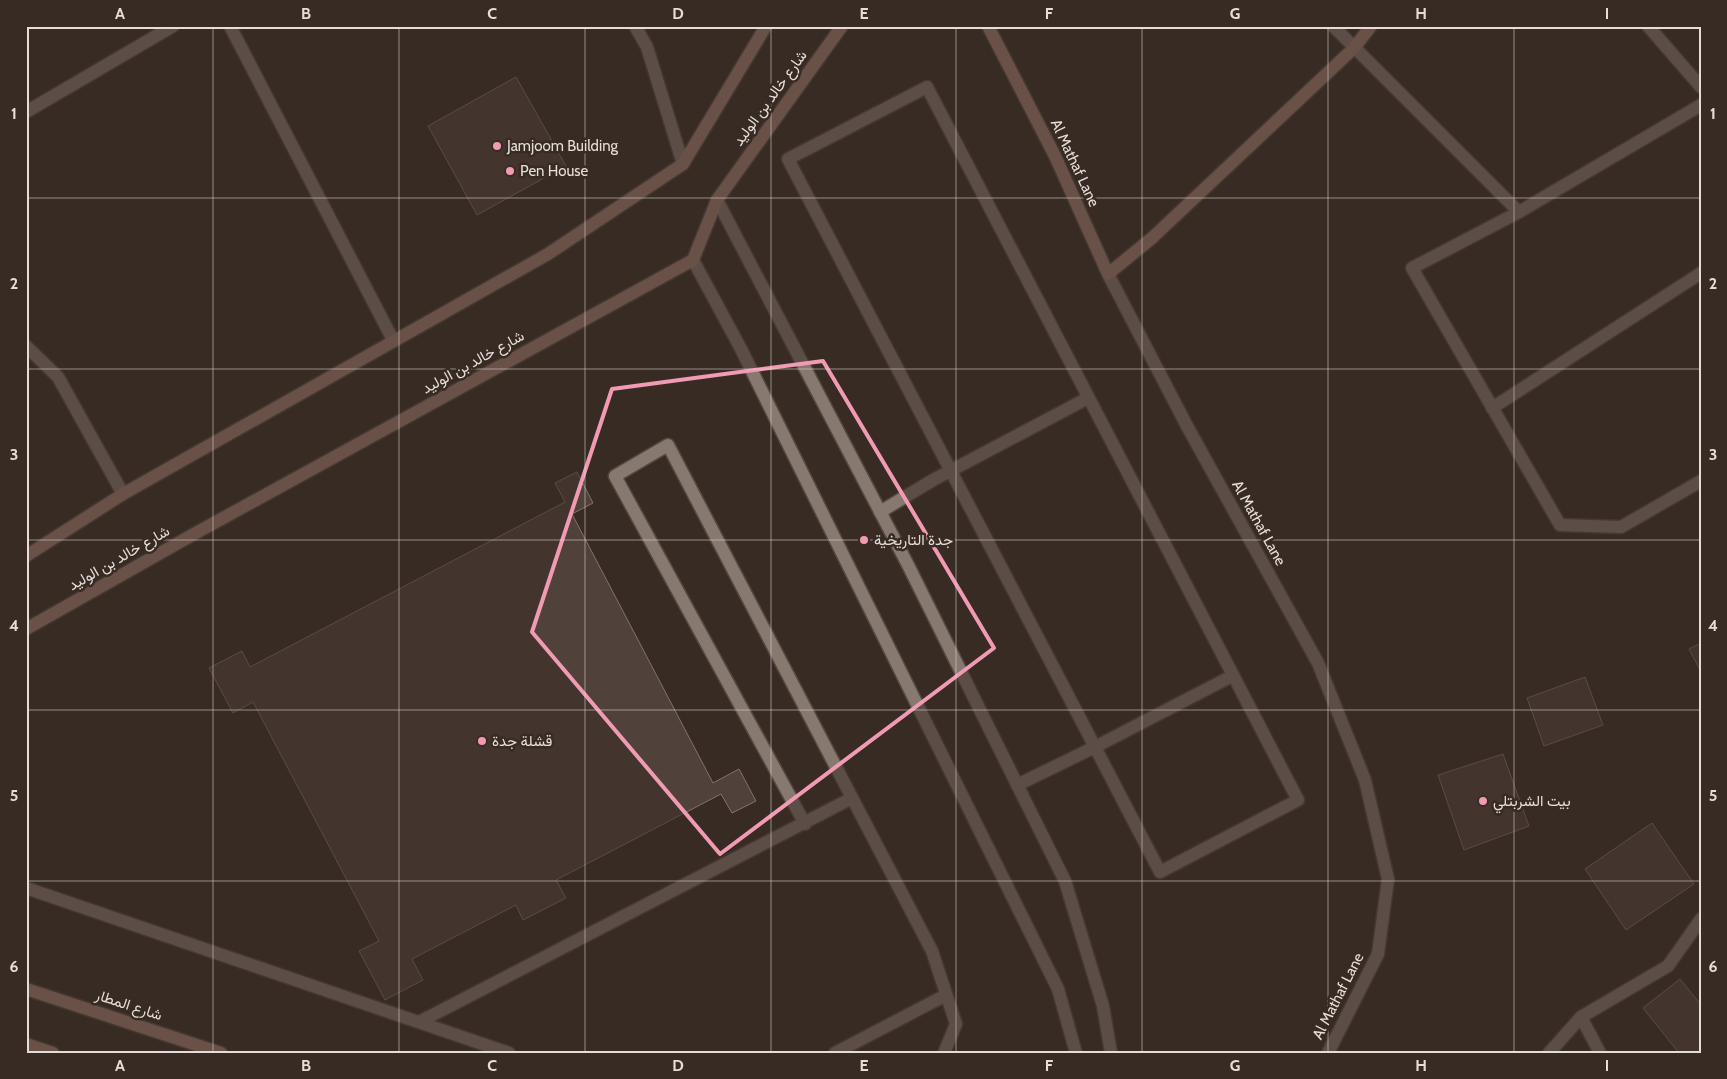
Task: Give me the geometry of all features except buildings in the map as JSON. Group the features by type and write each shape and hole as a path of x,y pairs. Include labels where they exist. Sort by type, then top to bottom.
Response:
{"main road":[{"path":"26,556 123,494 548,254 682,164 766,26"},
{"name":"شارع خالد بن الوليد","path":"26,628 693,260 717,200 842,26"},
{"path":"1108,274 1152,238 1354,48 1370,26"},
{"name":"Al Mathaf Lane","path":"989,27 1055,156 1108,274"},
{"name":"شارع المطار","path":"26,989 221,1053"},
{"path":"26,1044 53,1053"}],"street":[{"path":"26,112 173,26"},
{"path":"230,26 393,340"},
{"path":"635,26 647,47 682,164"},
{"path":"1333,26 1519,212"},
{"path":"1648,26 1701,87"},
{"path":"926,87 1298,800 1160,872 950,471 788,159 926,87"},
{"path":"1701,106 1519,212 1412,268 1560,525 1621,527 1701,481"},
{"path":"717,200 880,512 1065,881 1103,1006 1111,1053"},
{"path":"693,260 740,349 1058,989 1076,1053"},
{"path":"1492,408 1701,273"},
{"name":"Al Mathaf Lane","path":"1108,274 1187,426 1318,663 1365,780 1388,879 1381,935 1378,954 1328,1053"},
{"path":"26,346 58,377 123,494"},
{"path":"880,512 950,471 1088,398"},
{"path":"805,824 615,476 668,445 932,951 956,1024 944,1053"},
{"path":"1018,785 1232,676"},
{"path":"421,1021 852,798"},
{"path":"26,888 421,1021 510,1053"},
{"path":"1549,1053 1581,1017 1668,966 1701,919"},
{"path":"835,1053 946,994"},
{"path":"1581,1017 1600,1053"}],"highlighted area":[{"path":"823,361 994,648 720,854 532,632 612,389"}],"place":[{"name":"Jamjoom Building","path":"497,146"},
{"name":"Pen House","path":"510,171"},
{"name":"جدة التاريخية","path":"864,540"},
{"name":"قشلة جدة","path":"482,741"},
{"name":"بيت الشربتلي","path":"1483,801"}]}
